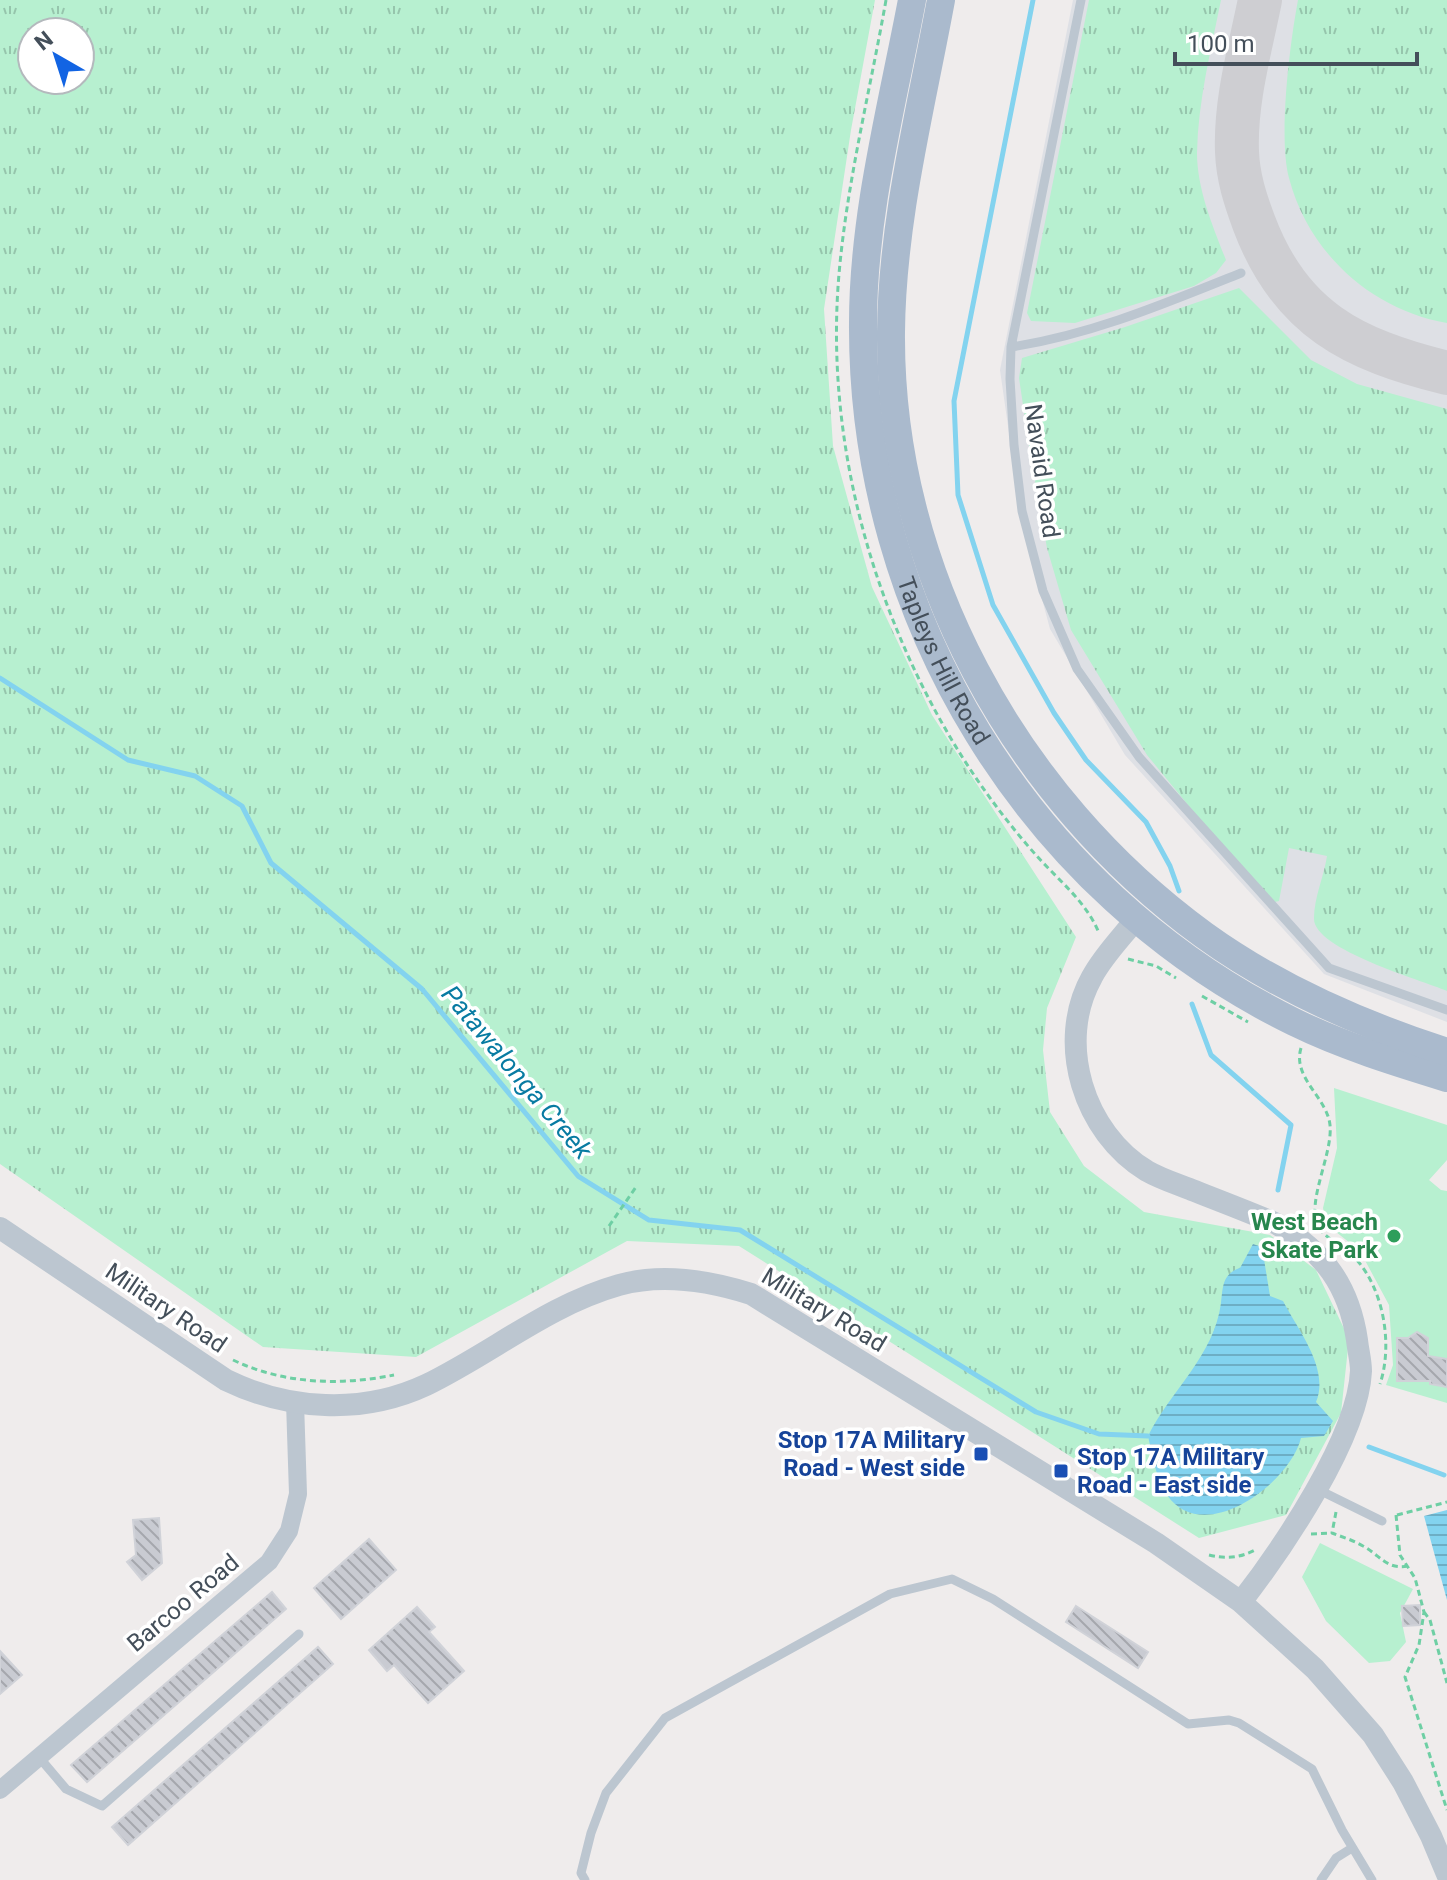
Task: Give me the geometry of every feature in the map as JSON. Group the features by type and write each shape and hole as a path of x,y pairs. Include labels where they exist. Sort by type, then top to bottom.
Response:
{"main road":[{"name":"Tapleys Hill Road","path":"912,0 869,227 864,275 864,375 882,501 913,603 944,674 989,752 1030,809 1067,854 1136,919 1205,970 1292,1021 1383,1059 1447,1078"},
{"name":"Tapleys Hill Road","path":"941,0 896,245 891,333 893,381 902,459 929,563 979,678 1017,742 1070,813 1135,879 1192,925 1255,968 1296,990 1390,1032 1447,1052"},
{"path":"1070,813 1087,848 1143,907 1136,919"}],"street":[{"path":"1136,919 1091,978 1079,1012 1075,1042 1078,1070 1086,1099 1101,1127 1134,1162 1157,1176 1277,1224 1306,1243 1326,1264 1353,1312 1361,1369 1348,1422 1316,1489 1286,1540 1241,1602"},
{"name":"Military Road","path":"0,1228 226,1380 265,1397 321,1406 401,1394 426,1385 568,1302 621,1284 671,1279 726,1286 751,1294 1130,1527 1241,1602 1315,1669 1373,1735 1403,1782 1447,1874"},
{"name":"Barcoo Road","path":"0,1790 269,1562 289,1531 298,1494 295,1402"}],"lane":[{"name":"Navaid Road","path":"1081,0 1011,347 1014,445 1022,511 1043,591 1077,669 1139,757 1329,968 1447,1010"},
{"path":"1011,347 1054,341 1163,304 1241,273"},
{"path":"1316,1489 1382,1521"},
{"path":"585,1880 581,1873 606,1793 665,1718 890,1594 952,1579 993,1599 1188,1724 1229,1720 1239,1723 1312,1769 1372,1880"},
{"path":"38,1756 66,1789 102,1806 299,1634"},
{"path":"1321,1880 1336,1858 1352,1848"}],"path":[{"path":"609,1226 636,1187"},
{"path":"224,1356 265,1372 304,1380 346,1382 396,1375"},
{"path":"1332,1533 1338,1500"},
{"path":"1407,1511 1447,1502"},
{"path":"1396,1515 1400,1555 1420,1590 1424,1612 1419,1645 1405,1677 1447,1810"},
{"path":"1306,1535 1332,1533 1364,1546 1386,1565 1396,1568 1408,1566"},
{"path":"1205,1554 1236,1557 1261,1545"},
{"path":"1424,1612 1430,1620 1447,1683"}],"shaded area":[{"path":"1073,0 1447,0 1447,1022 1324,974 1125,755 1050,629 1022,524 1000,370"}],"green space":[{"path":"0,0 875,0 851,130 824,309 833,446 872,587 932,715 1076,937 1047,1008 1043,1050 1050,1112 1084,1166 1144,1212 1270,1235 1316,1270 1349,1339 1341,1413 1286,1515 1199,1538 739,1246 627,1241 416,1357 263,1347 0,1164"},
{"path":"1089,0 1221,0 1202,95 1197,153 1203,194 1226,260 1216,273 1194,286 1075,323 1031,321 1027,313"},
{"path":"1298,0 1447,0 1447,323 1419,316 1369,291 1327,253 1298,205 1286,160 1285,115"},
{"path":"1239,288 1311,360 1357,384 1447,409 1447,991 1348,952 1318,930 1314,910 1327,856 1289,848 1279,901 1275,902 1211,833 1147,755 1071,630 1047,548 1019,378 1022,358"},
{"name":"West Beach Skate Park","path":"1334,1088 1447,1125 1447,1160 1429,1180 1447,1191 1447,1403 1386,1385 1393,1365 1389,1305 1360,1251 1326,1224 1323,1208 1337,1148"},
{"path":"1320,1543 1413,1589 1400,1613 1406,1642 1390,1661 1369,1663 1326,1621 1302,1577"}],"water":[{"path":"1253,1244 1262,1247 1270,1296 1283,1301 1316,1363 1319,1389 1316,1402 1333,1421 1324,1436 1301,1438 1294,1456 1264,1490 1223,1512 1202,1515 1183,1510 1167,1495 1157,1474 1148,1436 1210,1340 1217,1322 1224,1282 1240,1268"},
{"path":"1447,1510 1447,1600 1424,1516"}],"building":[{"path":"1417,1332 1428,1338 1428,1356 1447,1359 1447,1387 1430,1384 1430,1381 1397,1381 1397,1338 1408,1338"},
{"path":"159,1518 162,1563 142,1580 127,1562 136,1555 133,1520"},
{"path":"369,1539 396,1570 341,1619 314,1588"},
{"path":"272,1592 286,1609 87,1782 71,1765"},
{"path":"1420,1605 1420,1625 1403,1626 1402,1606"},
{"path":"1076,1606 1148,1652 1138,1668 1066,1622"},
{"path":"417,1607 435,1627 429,1632 464,1671 428,1703 394,1665 387,1671 369,1650"},
{"path":"318,1647 333,1664 128,1845 112,1827"},
{"path":"0,1651 22,1675 0,1694"}],"waterway":[{"path":"1033,0 954,401 958,495 993,605 1054,713 1086,760 1146,822 1170,866 1179,891"},
{"name":"Patawalonga Creek","path":"0,678 128,760 195,776 242,806 271,863 422,989 578,1176 649,1220 740,1230 1036,1412 1099,1434 1148,1436"},
{"path":"1192,1004 1211,1055 1291,1125 1278,1190"},
{"path":"1369,1447 1444,1475"}],"taxiway":[{"path":"1260,0 1241,95 1237,152 1245,197 1269,256 1286,284 1306,307 1329,325 1354,341 1382,353 1447,373"}],"place":[{"name":"West Beach Skate Park","path":"1394,1236"},
{"name":"Stop 17A Military Road - West side","path":"981,1454"},
{"name":"Stop 17A Military Road - East side","path":"1061,1471"}]}
